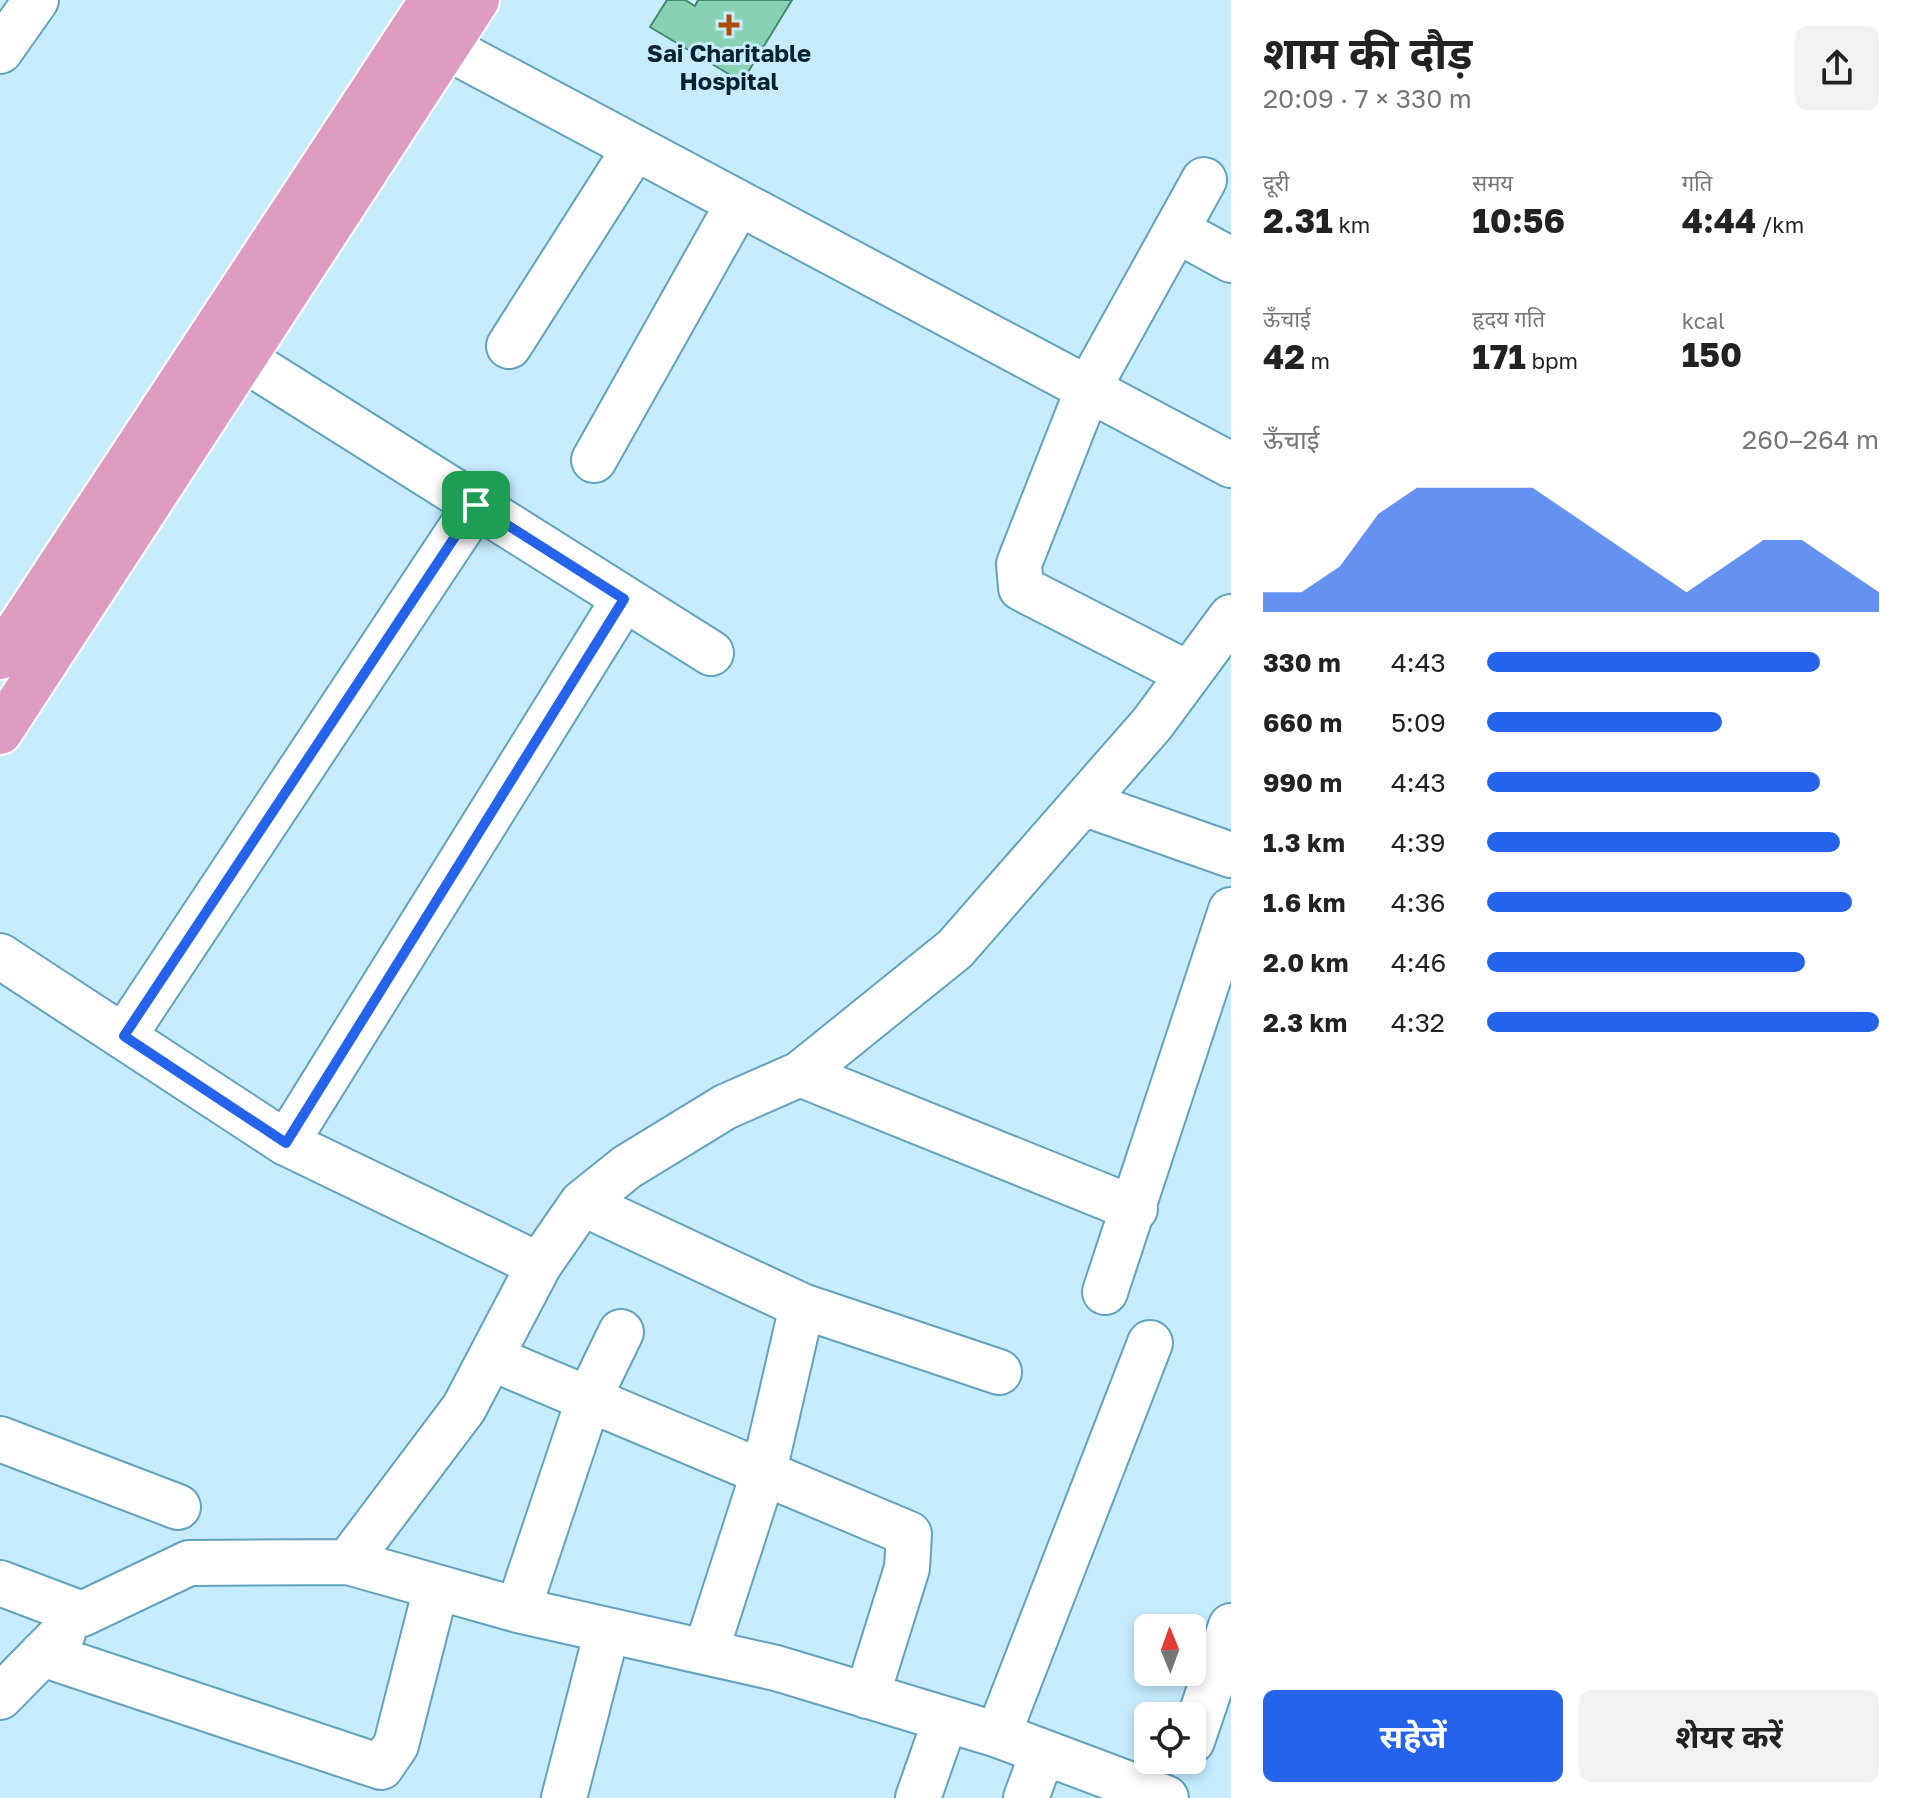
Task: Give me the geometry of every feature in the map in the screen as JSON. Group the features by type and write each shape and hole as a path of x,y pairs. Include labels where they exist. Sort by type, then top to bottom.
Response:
{"main road":[{"path":"0,657 432,0"},
{"path":"0,732 477,0"}],"street":[{"path":"0,51 36,0"},
{"path":"446,47 1231,465"},
{"path":"509,346 635,148"},
{"path":"1189,674 1021,588 1019,564 1088,389 1204,180"},
{"path":"594,460 738,204"},
{"path":"1176,230 1231,260"},
{"path":"244,359 711,653"},
{"path":"124,1036 476,505"},
{"path":"286,1143 624,599"},
{"path":"348,1562 464,1408 539,1265 582,1203 627,1167 725,1107 800,1074 955,949 1152,724 1231,617"},
{"path":"1083,803 1231,855"},
{"path":"1105,1292 1135,1209 1231,910"},
{"path":"0,956 286,1143 539,1265"},
{"path":"800,1074 1135,1209"},
{"path":"582,1203 802,1306 999,1372"},
{"path":"706,1651 741,1551 764,1471 802,1306"},
{"path":"518,1610 589,1398 621,1332"},
{"path":"998,1735 1150,1343"},
{"path":"491,1358 909,1534 907,1568 867,1696"},
{"path":"0,1439 178,1507"},
{"path":"0,1697 82,1614 189,1563 348,1562 518,1610 706,1651 867,1696 998,1735 1166,1798"},
{"path":"0,1583 82,1614"},
{"path":"42,1654 378,1782 396,1745 436,1588"},
{"path":"1205,1702 1231,1626"},
{"path":"564,1798 607,1631"},
{"path":"918,1798 945,1721"},
{"path":"1026,1798 1043,1752"},
{"path":"1173,1798 1181,1774"}],"building":[{"path":"667,0 685,0 695,6 698,0 792,0 742,82 650,27"}],"place":[{"name":"Sai Charitable Hospital","path":"729,25"}],"route":[{"path":"476,505 624,599 286,1143 124,1036 476,505"}]}
